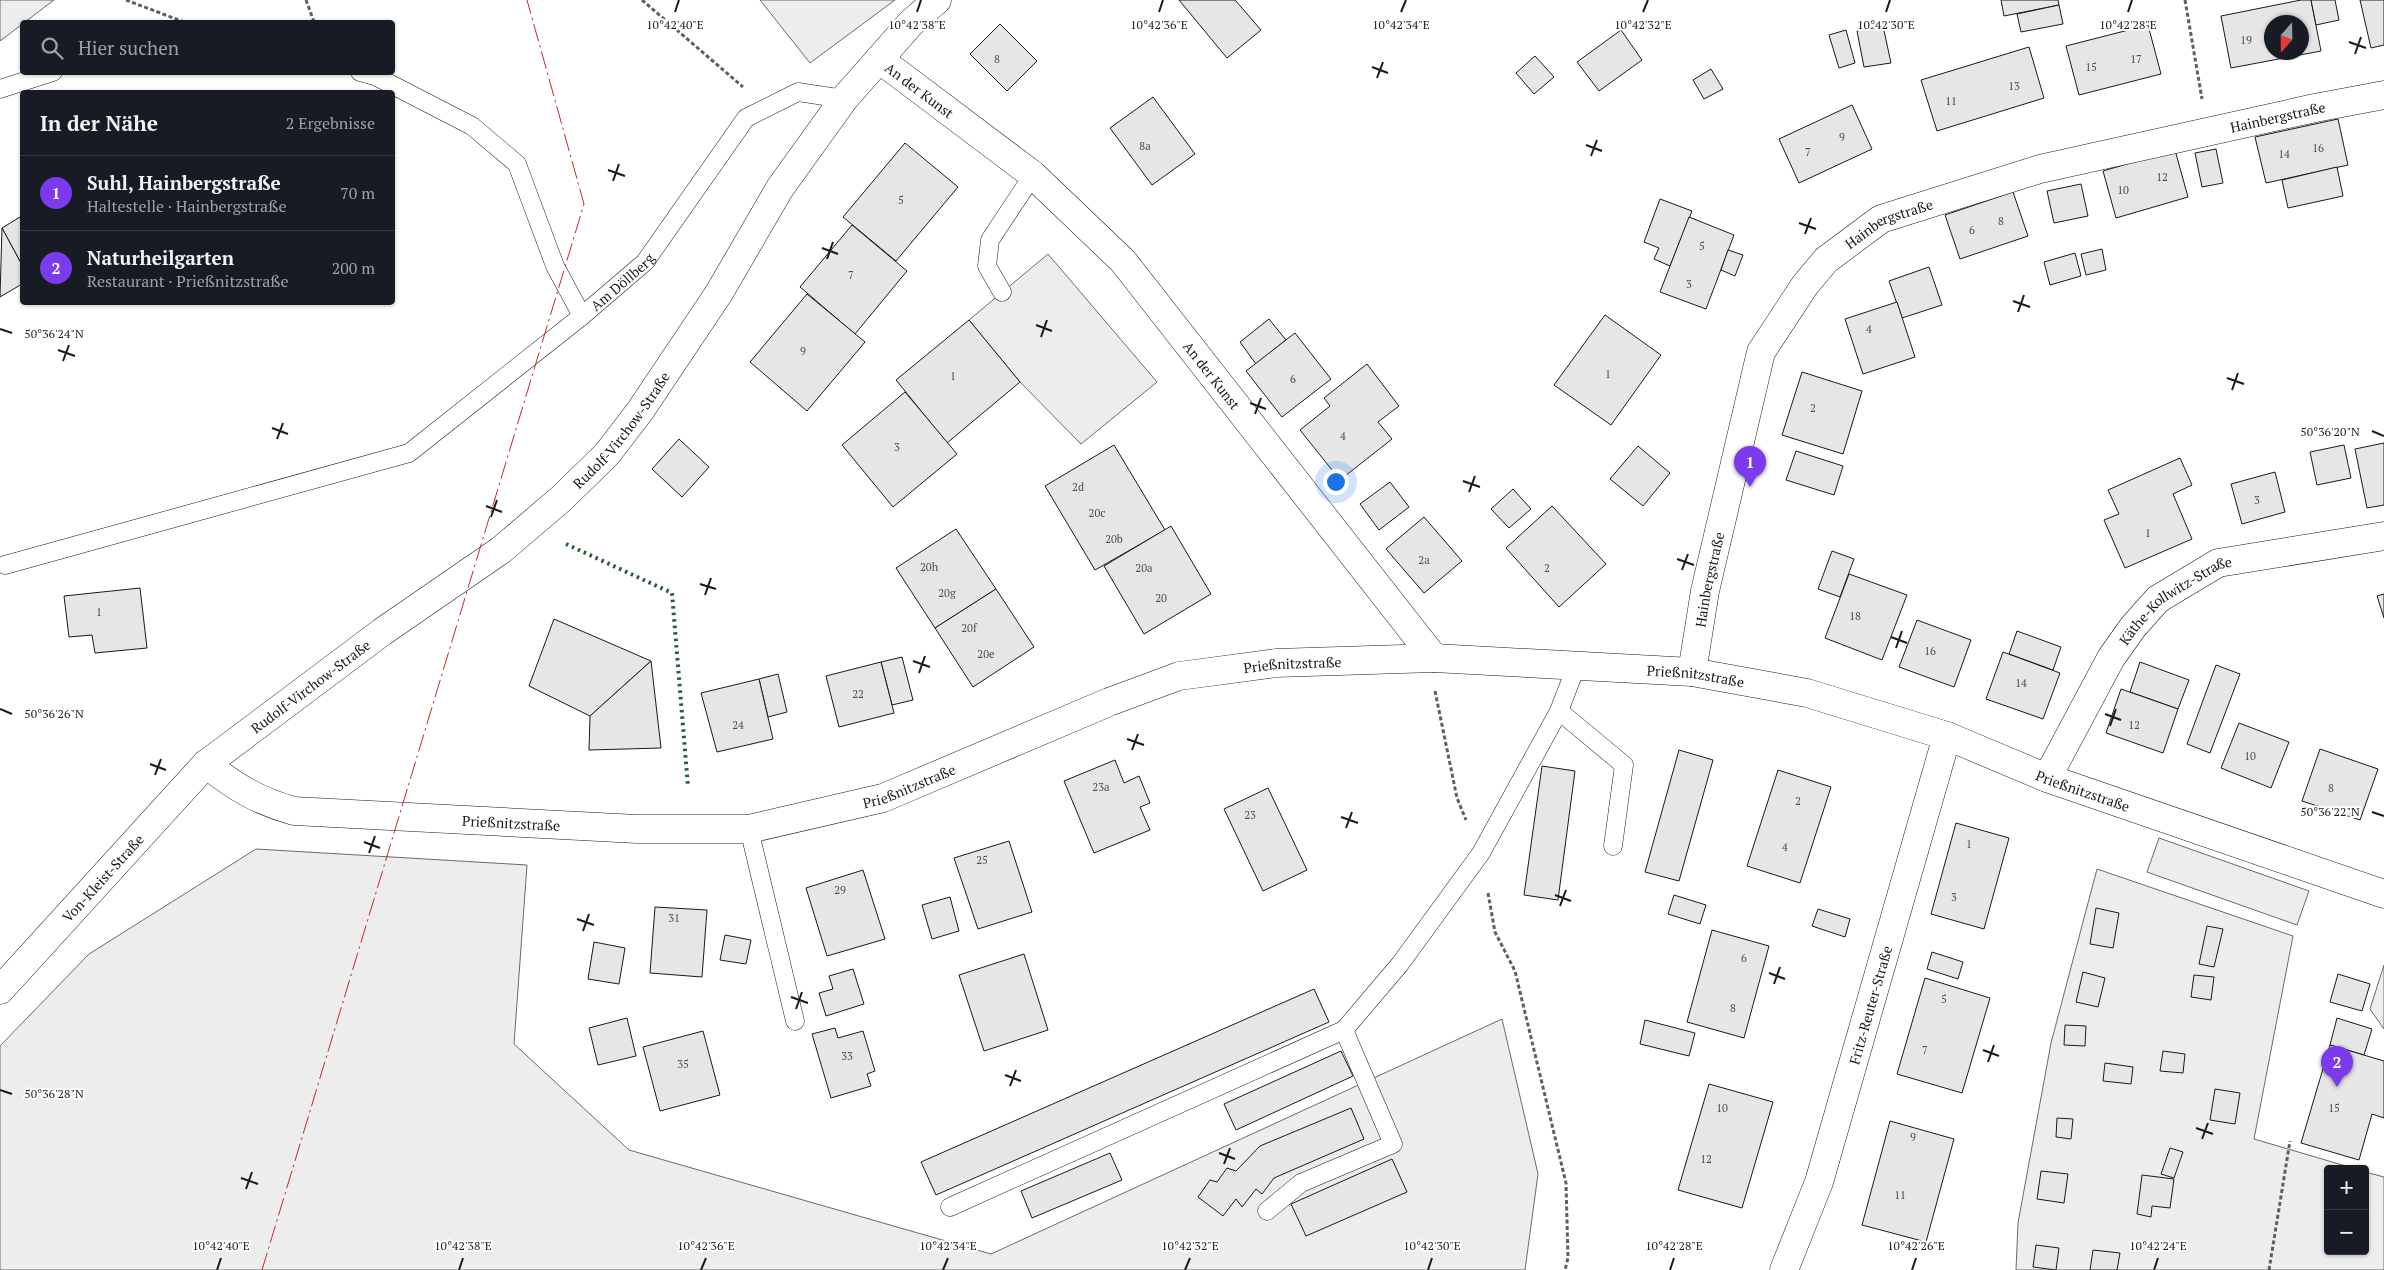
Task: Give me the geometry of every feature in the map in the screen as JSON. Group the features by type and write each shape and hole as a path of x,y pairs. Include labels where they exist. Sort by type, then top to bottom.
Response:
{"street":[{"name":"Rudolf-Virchow-Straße","path":"206,764 382,632 500,550 562,498 607,454 640,411 719,293 780,188 844,99 911,23 937,0"},
{"name":"An der Kunst","path":"879,59 1034,175 1123,261 1434,658"},
{"name":"Hainbergstraße","path":"1692,672 1705,591 1761,352 1805,285 1826,260 1881,219 2040,170 2316,108 2384,96"},
{"name":"Käthe-Kollwitz-Straße","path":"2047,778 2111,658 2133,627 2158,599 2218,563 2384,536"},
{"name":"Prießnitzstraße","path":"206,764 244,792 267,804 294,812 637,829 749,829 883,798 1108,702 1178,676 1276,663 1434,658 1692,672 1807,693 1947,736 2047,778 2384,894"},
{"name":"Fritz-Reuter-Straße","path":"1784,1270 1819,1182 1947,736"},
{"name":"Von-Kleist-Straße","path":"0,990 206,764"}],"lane":[{"path":"0,89 44,75"},
{"name":"Am Döllberg","path":"371,75 472,126 517,164 555,266 582,316 645,262 746,118 798,92 844,99"},
{"path":"1002,292 987,266 990,240 1034,175"},
{"path":"5,565 409,453 582,316"},
{"path":"950,1207 1344,1030 1400,964 1481,853 1559,712 1576,667"},
{"path":"1559,712 1624,765 1612,846"},
{"path":"749,829 795,1021"},
{"path":"1266,1211 1300,1182 1392,1144 1344,1030"}],"path":[{"path":"126,0 179,20"},
{"path":"306,0 313,20"},
{"path":"642,0 766,107"},
{"path":"2185,0 2208,132"},
{"path":"1434,658 1436,698 1456,798 1481,853 1495,932 1515,971 1566,1183 1568,1258 1565,1270"},
{"path":"2269,1270 2290,1141"}],"shaded area":[{"path":"0,0 54,0 28,20 20,20 20,26 0,41"},
{"path":"760,0 895,0 810,63"},
{"path":"1048,254 1157,382 1081,444 1020,382 969,320"},
{"path":"2159,838 2309,891 2297,925 2147,872"},
{"path":"256,849 527,865 514,1044 629,1150 991,1254 1502,1019 1538,1174 1525,1270 0,1270 0,1046 89,954"},
{"path":"2097,869 2293,936 2254,1139 2342,1165 2324,1165 2324,1255 2369,1255 2369,1173 2384,1177 2384,1270 2016,1270 2018,1223 2051,1043"},
{"path":"2384,965 2384,1029 2370,1009"}],"building":[{"path":"1179,0 1235,0 1261,30 1227,58"},
{"path":"2001,0 2058,0 2059,5 2004,16"},
{"path":"2301,0 2311,0 2321,51 2309,53 2309,15 2264,15 2264,60 2273,60 2231,68 2221,16"},
{"path":"2311,0 2335,0 2339,20 2316,25"},
{"path":"2360,0 2384,0 2384,45 2371,48"},
{"path":"2059,5 2063,24 2021,32 2017,14"},
{"path":"1000,24 1037,61 1007,91 970,54"},
{"path":"2148,25 2161,74 2079,95 2066,46"},
{"path":"1883,26 1891,63 1864,67 1857,31"},
{"path":"1621,30 1642,60 1599,91 1577,62"},
{"path":"1846,30 1855,63 1839,68 1829,35"},
{"path":"2029,47 2044,98 1937,131 1921,80"},
{"path":"1535,56 1554,77 1534,94 1516,73"},
{"path":"1711,69 1723,89 1704,99 1693,80"},
{"path":"1153,97 1195,154 1152,185 1110,128"},
{"path":"1852,105 1872,149 1799,183 1779,139"},
{"path":"2338,119 2348,165 2266,183 2255,137"},
{"path":"905,143 958,187 896,261 843,217"},
{"path":"2216,149 2223,183 2202,187 2195,153"},
{"path":"2175,150 2188,197 2116,218 2103,171"},
{"path":"2337,167 2343,196 2288,208 2282,180"},
{"path":"2081,184 2088,216 2054,223 2047,191"},
{"path":"2013,192 2028,236 1960,259 1945,215"},
{"path":"1660,199 1692,211 1670,266 1654,259 1659,248 1644,242"},
{"path":"20,217 20,261 2,228"},
{"path":"1689,217 1734,235 1706,309 1660,292"},
{"path":"852,225 907,271 855,334 800,287"},
{"path":"2,228 20,261 20,285 0,297"},
{"path":"2102,249 2106,270 2086,275 2081,254"},
{"path":"1728,250 1743,255 1735,276 1721,270"},
{"path":"2075,253 2081,276 2050,285 2044,262"},
{"path":"1929,267 1942,305 1902,318 1889,281"},
{"path":"807,294 865,342 807,411 750,362"},
{"path":"1897,302 1915,357 1863,374 1845,319"},
{"path":"1605,315 1661,355 1611,425 1554,385"},
{"path":"1269,319 1286,340 1256,364 1240,342"},
{"path":"969,320 1020,382 947,443 896,380"},
{"path":"1295,333 1331,379 1282,417 1246,371"},
{"path":"1367,364 1399,406 1378,422 1392,439 1340,480 1300,430 1330,406 1324,398"},
{"path":"1802,372 1862,391 1843,454 1782,435"},
{"path":"905,392 957,454 893,507 842,445"},
{"path":"679,439 709,467 682,497 652,469"},
{"path":"2384,443 2384,505 2367,508 2355,449"},
{"path":"1114,445 1165,530 1095,570 1045,486"},
{"path":"2344,445 2351,478 2317,485 2310,452"},
{"path":"1638,446 1670,473 1643,506 1610,479"},
{"path":"1796,451 1843,466 1834,495 1786,480"},
{"path":"2180,458 2192,485 2173,494 2192,539 2125,568 2104,520 2119,514 2108,490"},
{"path":"2275,472 2285,512 2242,524 2231,484"},
{"path":"1390,482 1409,507 1379,530 1360,504"},
{"path":"1513,489 1531,509 1509,528 1491,509"},
{"path":"1552,506 1606,564 1559,607 1506,548"},
{"path":"1424,517 1462,561 1424,593 1386,549"},
{"path":"1171,526 1211,594 1144,634 1104,566"},
{"path":"956,529 996,589 935,628 896,568"},
{"path":"1832,551 1854,559 1840,597 1818,589"},
{"path":"1849,574 1907,595 1882,660 1825,638"},
{"path":"140,588 147,648 95,653 92,635 69,637 64,596"},
{"path":"996,589 1034,647 973,687 935,628"},
{"path":"2384,594 2384,618 2377,596"},
{"path":"554,619 651,661 590,716 529,686"},
{"path":"1917,620 1971,640 1954,687 1899,667"},
{"path":"2017,631 2061,647 2053,670 2009,654"},
{"path":"2003,652 2060,673 2043,719 1986,699"},
{"path":"902,657 913,700 892,705 881,662"},
{"path":"651,661 661,748 589,750 590,716"},
{"path":"881,662 894,713 839,727 826,676"},
{"path":"2140,662 2189,680 2178,709 2130,692"},
{"path":"2216,665 2240,674 2210,753 2187,744"},
{"path":"778,674 787,712 768,717 759,679"},
{"path":"759,679 773,739 717,752 701,693"},
{"path":"2121,689 2178,709 2163,753 2106,733"},
{"path":"2239,723 2289,742 2271,788 2221,768"},
{"path":"2320,749 2378,769 2360,820 2302,801"},
{"path":"1679,750 1713,760 1679,881 1645,872"},
{"path":"1115,760 1124,783 1139,776 1150,803 1140,807 1150,830 1094,853 1064,781"},
{"path":"1542,766 1575,771 1558,900 1524,895"},
{"path":"1778,770 1831,787 1800,883 1747,866"},
{"path":"1268,788 1307,870 1263,891 1224,809"},
{"path":"1956,823 2009,838 1984,929 1931,914"},
{"path":"1009,841 1032,912 978,929 954,858"},
{"path":"863,870 885,939 827,956 806,888"},
{"path":"1674,895 1706,905 1700,924 1668,914"},
{"path":"950,897 959,931 932,939 922,905"},
{"path":"655,907 707,910 702,977 650,973"},
{"path":"2096,908 2119,913 2113,948 2090,944"},
{"path":"1818,909 1850,919 1845,937 1812,926"},
{"path":"2207,926 2223,929 2214,967 2199,964"},
{"path":"1712,930 1769,946 1744,1038 1687,1022"},
{"path":"725,935 751,940 746,964 720,960"},
{"path":"594,942 625,948 619,984 588,979"},
{"path":"1932,952 1963,962 1958,979 1927,969"},
{"path":"1024,954 1048,1030 984,1051 959,975"},
{"path":"853,969 864,1004 826,1016 819,993 833,989 829,976"},
{"path":"2083,972 2105,978 2098,1007 2076,1002"},
{"path":"2338,974 2370,984 2362,1011 2330,1002"},
{"path":"2194,975 2214,977 2211,1000 2191,997"},
{"path":"1925,978 1990,998 1962,1093 1897,1074"},
{"path":"1314,989 1329,1022 936,1195 921,1162"},
{"path":"627,1018 636,1056 598,1065 589,1028"},
{"path":"2337,1018 2372,1029 2364,1055 2330,1045"},
{"path":"1645,1020 1695,1033 1689,1056 1640,1044"},
{"path":"2065,1025 2086,1026 2085,1046 2064,1045"},
{"path":"835,1028 838,1038 863,1031 875,1071 867,1074 871,1086 831,1098 812,1034"},
{"path":"703,1031 720,1095 660,1111 643,1047"},
{"path":"2330,1045 2384,1061 2384,1118 2372,1114 2359,1160 2301,1143"},
{"path":"1341,1051 1353,1076 1236,1130 1224,1104"},
{"path":"2163,1051 2185,1054 2183,1073 2160,1071"},
{"path":"2105,1063 2133,1067 2131,1084 2103,1081"},
{"path":"1709,1084 1773,1102 1742,1208 1678,1190"},
{"path":"2215,1089 2240,1093 2235,1124 2210,1120"},
{"path":"1351,1108 1364,1139 1274,1178 1262,1194 1256,1189 1242,1207 1236,1199 1223,1216 1198,1197 1210,1180 1217,1182 1227,1168 1236,1171 1260,1146"},
{"path":"2057,1118 2073,1119 2071,1139 2056,1137"},
{"path":"1890,1121 1954,1139 1926,1242 1862,1225"},
{"path":"2170,1148 2183,1152 2174,1178 2161,1174"},
{"path":"1110,1153 1122,1180 1032,1218 1021,1191"},
{"path":"1392,1159 1407,1192 1306,1236 1291,1204"},
{"path":"2041,1171 2068,1174 2064,1203 2037,1199"},
{"path":"2142,1175 2174,1179 2170,1208 2152,1206 2151,1217 2137,1214"},
{"path":"2036,1245 2059,1248 2056,1270 2033,1267"},
{"path":"2093,1250 2120,1253 2117,1270 2090,1270"}],"hedge":[{"path":"566,544 672,593 688,787"}],"power":[{"path":"262,1270 584,204 527,0"}],"place":[{"name":"Suhl, Hainbergstraße","path":"1750,487"},
{"name":"Naturheilgarten","path":"2337,1087"}]}
